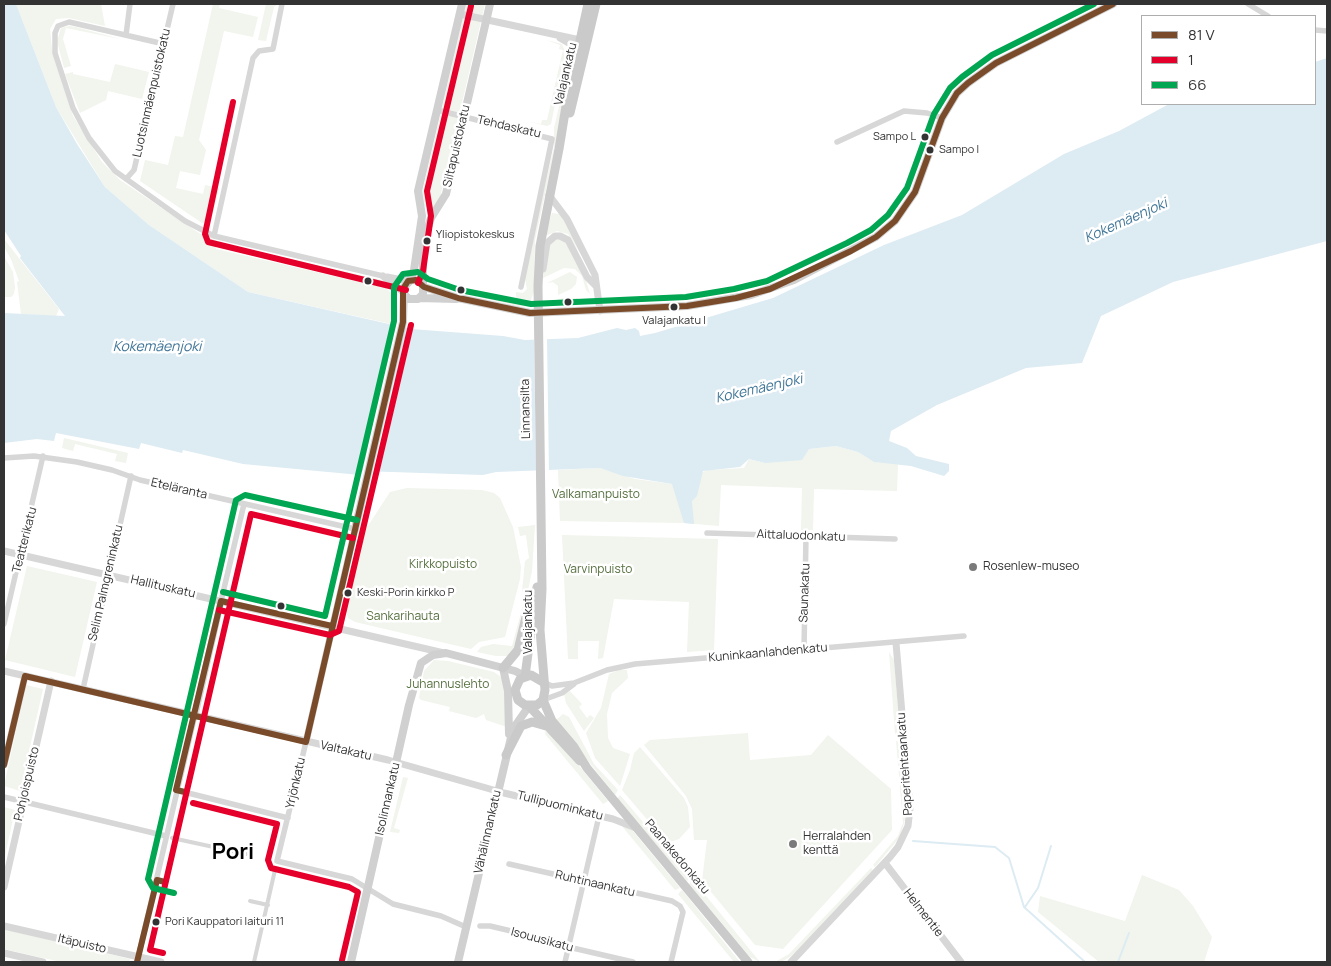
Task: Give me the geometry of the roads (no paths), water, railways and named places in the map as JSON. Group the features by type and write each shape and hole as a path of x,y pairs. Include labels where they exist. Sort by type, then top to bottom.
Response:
{"main road":[{"path":"355,528 403,322 404,287 414,270 421,222 418,191 462,4"},
{"name":"Siltapuistokatu","path":"423,286 424,243 428,223 446,194 490,4"},
{"name":"Valajankatu","path":"580,55 580,40 588,4"},
{"name":"Valajankatu","path":"538,288 540,246 545,213 580,55 596,4"},
{"path":"409,280 418,281 423,286 458,298 530,313 687,306 751,295 794,280 859,246 895,221 908,206 922,176 942,118 956,94 982,72 1113,4"},
{"path":"421,207 427,212 437,210"},
{"path":"403,322 418,299 423,286"},
{"name":"Linnansilta","path":"538,288 541,527"},
{"path":"404,293 408,299 458,298"},
{"name":"Valajankatu","path":"541,527 543,682"},
{"path":"506,755 510,723 508,683 503,668 514,657 521,642 541,562"},
{"name":"Valajankatu","path":"525,676 541,562"},
{"name":"Hallituskatu","path":"446,653 503,668 525,676"},
{"name":"Isolinnankatu","path":"351,962 421,663 432,655 446,653"},
{"path":"525,676 535,676 543,682 545,690 543,700 536,705 529,706 521,703 515,694 518,682 525,676"},
{"name":"Paanakedonkatu","path":"543,700 552,721 574,747 587,768"},
{"name":"Vähälinnankatu","path":"458,962 513,729 529,706"},
{"name":"Paanakedonkatu","path":"529,706 587,768 748,962"},
{"path":"506,755 521,726 532,722 546,726"}],"street":[{"path":"126,35 130,4"},
{"name":"Luotsinmäenpuistokatu","path":"126,179 134,170 173,4"},
{"path":"214,236 253,58 258,51 273,49 282,4"},
{"path":"1248,4 1266,15"},
{"path":"460,14 580,40"},
{"path":"164,44 78,23 63,23 58,26 54,41 55,53 73,108 79,122 104,159 126,179 185,221 214,236 383,276 409,280"},
{"path":"555,35 572,45 580,55"},
{"name":"Tehdaskatu","path":"437,110 552,139 521,287"},
{"path":"837,142 904,111 927,113 942,118"},
{"path":"549,194 567,219 595,275 600,310"},
{"path":"545,213 559,208"},
{"path":"538,288 547,243 555,236 568,240 587,277 596,286"},
{"path":"383,276 404,293"},
{"name":"Eteläranta","path":"4,458 43,456 112,470 244,504 355,528"},
{"name":"Teatterikatu","path":"4,624 43,456"},
{"name":"Selim Palmgreninkatu","path":"83,689 131,476"},
{"path":"138,960 169,837 176,790 244,504"},
{"name":"Yrjönkatu","path":"355,528 278,861 352,879 368,887"},
{"name":"Aittaluodonkatu","path":"707,533 895,539"},
{"name":"Saunakatu","path":"804,650 806,536"},
{"name":"Hallituskatu","path":"4,550 446,653"},
{"name":"Kuninkaanlahdenkatu","path":"543,682 552,686 574,683 606,670 635,664 964,636"},
{"name":"Paperitehtaankatu","path":"791,962 898,848 910,818 896,642"},
{"name":"Valtakatu","path":"4,671 396,764"},
{"path":"4,765 25,676"},
{"name":"Pohjoispuisto","path":"4,887 51,682"},
{"name":"Kuninkaanlahdenkatu","path":"543,700 562,693 574,683"},
{"name":"Tullipuominkatu","path":"396,764 613,819 636,828"},
{"path":"176,790 288,818"},
{"path":"4,797 246,854"},
{"path":"564,962 599,816"},
{"name":"Helmentie","path":"885,863 961,962"},
{"name":"Ruhtinaankatu","path":"509,864 672,901 680,906 683,912 671,962"},
{"path":"254,962 275,870"},
{"path":"368,887 393,904 441,916 466,927"},
{"path":"250,901 268,905"},
{"name":"Itäpuisto","path":"4,926 138,960 161,962"},
{"name":"Isouusikatu","path":"480,926 490,926 528,935 534,939 568,948 633,962"},
{"path":"4,953 43,962"}],"water":[{"name":"Kokemäenjoki","path":"4,4 16,4 56,107 105,187 149,225 248,292 411,329 503,336 525,340 578,338 617,328 626,330 635,328 639,331 640,336 773,298 884,245 962,215 1064,154 1119,131 1167,105 1316,105 1316,62 1327,58 1327,241 1173,282 1101,316 1082,363 1026,368 937,405 891,431 889,441 907,448 916,456 949,464 949,471 944,476 911,466 874,462 858,452 836,446 809,449 802,460 765,463 749,459 740,467 703,471 697,496 692,501 694,524 684,523 672,484 623,476 600,468 496,472 483,475 361,471 360,475 243,464 183,450 182,453 141,443 139,449 56,433 54,441 37,439 4,443 4,313 65,316 20,258 21,256 4,230"}],"waterway":[{"path":"913,841 995,847 1009,858 1024,907 1085,962"},
{"path":"1025,907 1038,888 1051,846"},
{"path":"1118,962 1129,933"}],"place":[{"name":"Sampo L","path":"925,137"},
{"name":"Sampo I","path":"930,150"},
{"name":"Yliopistokeskus E","path":"427,241"},
{"name":"Valajankatu I","path":"674,307"},
{"name":"Rosenlew-museo","path":"973,567"},
{"name":"Keski-Porin kirkko P","path":"348,593"},
{"name":"Herralahden kenttä","path":"793,844"},
{"name":"Pori Kauppatori laituri 11","path":"156,922"}],"district":[{"name":"Pori","path":"233,853"}],"park label":[{"name":"Valkamanpuisto","path":"596,495"},
{"name":"Kirkkopuisto","path":"443,565"},
{"name":"Varvinpuisto","path":"598,570"},
{"name":"Sankarihauta","path":"403,617"},
{"name":"Juhannuslehto","path":"448,685"}]}
